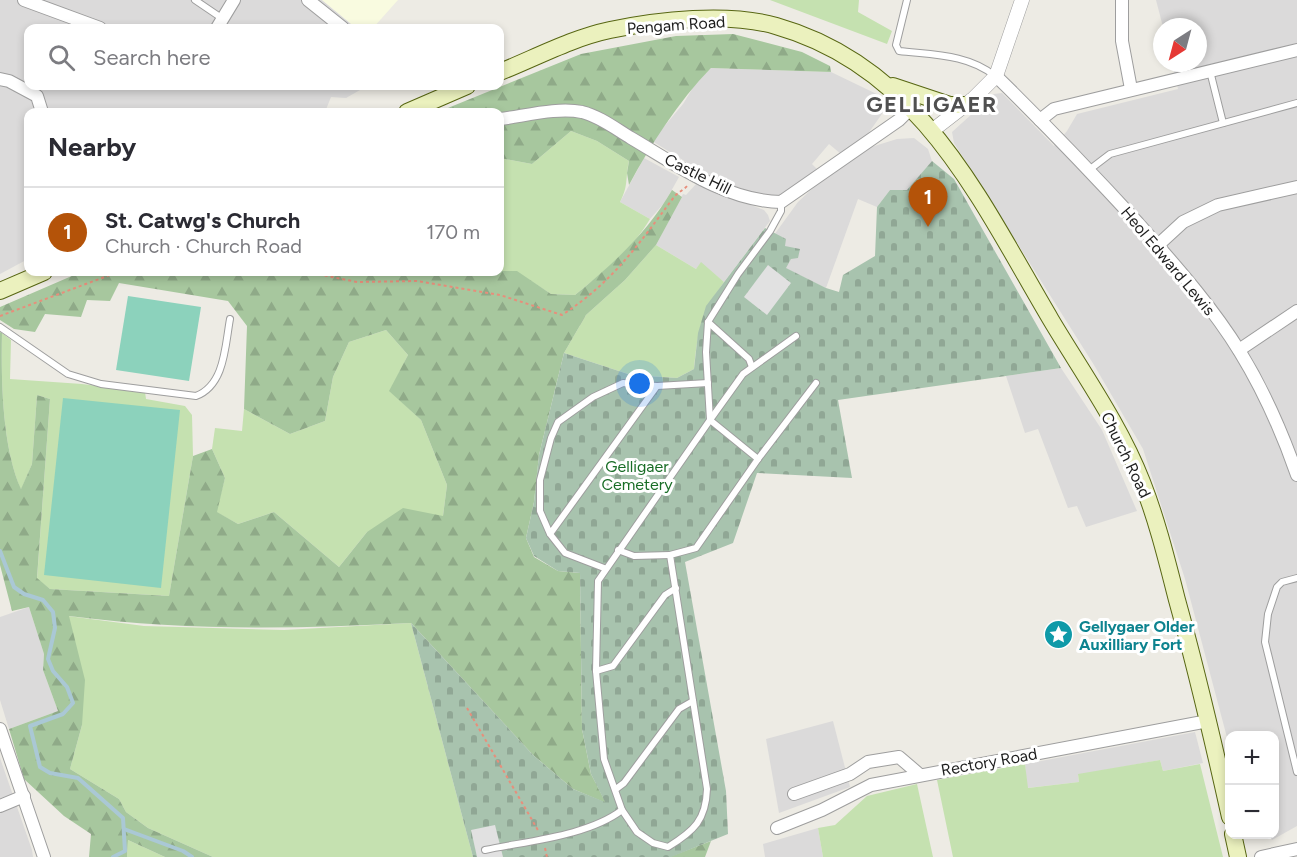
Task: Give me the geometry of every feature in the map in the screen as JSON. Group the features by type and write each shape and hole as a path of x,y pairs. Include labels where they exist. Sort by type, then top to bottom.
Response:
{"main road":[{"name":"Pengam Road","path":"504,70 607,31 654,23 719,19 774,25 817,42 860,64 887,84 933,130"},
{"path":"887,84 950,105 965,105"},
{"path":"416,108 457,90"},
{"name":"Church Road","path":"933,130 952,155 1046,310 1116,429 1141,479 1155,519 1225,795"},
{"path":"0,291 35,276"},
{"path":"1234,839 1238,857"}],"street":[{"path":"25,0 89,24"},
{"path":"220,24 234,0"},
{"path":"308,0 338,24"},
{"path":"933,130 965,105 996,76 1022,0"},
{"path":"1122,0 1122,41 1131,88"},
{"path":"1040,120 1054,109 1131,88 1297,50"},
{"name":"Heol Edward Lewis","path":"996,76 1089,170 1158,245 1208,306 1239,350 1266,399 1297,475"},
{"path":"0,79 24,89"},
{"path":"26,90 37,96 41,108"},
{"path":"781,202 899,120 912,107"},
{"name":"Castle Hill","path":"504,118 550,112 582,112 605,122 693,175 725,190 767,202 781,202"},
{"path":"1158,245 1183,222 1218,205 1297,187"},
{"path":"1239,350 1297,310"},
{"name":"Rectory Road","path":"777,828 822,810 872,785 1208,721"},
{"path":"0,729 44,857"},
{"path":"794,794 850,774 868,762 898,757 920,775"},
{"path":"0,806 24,796"},
{"path":"1261,857 1297,849"}],"lane":[{"path":"195,0 220,24"},
{"path":"907,0 896,45 899,51 959,58 980,64 996,76"},
{"path":"1210,70 1223,123"},
{"path":"1089,170 1110,154 1297,104"},
{"path":"758,459 710,420 706,352 708,322 738,273 770,231 781,211 781,202"},
{"path":"0,327 68,374 101,384 196,396 208,392 219,374 230,319"},
{"path":"708,322 749,359 752,367"},
{"path":"670,555 706,789 704,814 693,829 668,847 653,843 637,832 622,810 604,759 596,671 598,581 604,568 743,374 796,336"},
{"path":"604,568 565,553 550,534 540,511 540,480 558,422 593,397 623,383 657,386 708,383"},
{"path":"618,550 634,556 670,555 696,548 758,459 816,383"},
{"path":"550,534 657,386"},
{"path":"1297,578 1282,582 1277,587 1265,630 1297,772"},
{"path":"596,671 613,666 665,594 676,588"},
{"path":"616,789 624,783 679,708 693,701"},
{"path":"485,850 587,828 610,819 622,810"}],"path":[{"path":"327,276 357,282 417,281 500,295 562,315 589,298 630,258 677,194 687,188 693,175"},
{"path":"0,316 107,276"},
{"path":"467,708 543,837 547,857"}],"shaded area":[{"path":"0,0 322,0 351,24 24,24 24,90 360,90 346,98 331,97 327,108 24,108 24,261 0,274"},
{"path":"322,0 398,0 377,24 351,24"},
{"path":"1156,0 1297,0 1297,826 1279,836 1279,731 1225,731 1185,579 1143,449 1094,365 954,143 952,132 994,94 1002,93 1054,146 1067,131 1077,114 1178,89 1174,72 1207,72 1207,18 1161,18"},
{"path":"711,68 831,72 885,98 884,111 865,138 841,154 829,144 812,164 819,171 784,194 770,197 756,194 712,178 652,141 683,104 694,86"},
{"path":"914,138 928,149 932,161 907,191 890,190 877,207 858,199 826,288 785,268 791,259 785,246 774,235 798,202 828,174 868,148 897,139"},
{"path":"644,158 679,177 665,202 650,219 620,202"},
{"path":"696,184 764,210 770,221 724,282 701,263 696,269 656,245 683,194 686,195"},
{"path":"768,265 791,283 767,315 744,297"},
{"path":"1061,368 1102,430 1137,511 1086,527 1077,506 1068,508 1038,429 1025,433 1006,376"},
{"path":"29,607 44,654 43,670 58,711 9,729 0,700 0,617"},
{"path":"833,721 850,787 779,813 766,739"},
{"path":"1195,732 1203,763 1163,771 1160,760 1078,775 1079,782 1027,788 1025,764"},
{"path":"0,758 32,850 33,857 0,857"},
{"path":"495,825 503,857 477,857 471,830"},
{"path":"818,828 823,857 765,857 763,844"}],"green space":[{"path":"770,0 859,0 858,12 892,31 887,44"},
{"path":"733,34 802,52 830,66 831,72 711,68 666,124 629,185 627,173 629,161 597,141 571,131 532,164 504,159 504,108 448,108 492,90 504,90 504,85 581,54 676,36"},
{"path":"571,131 597,141 629,161 626,186 620,202 650,219 626,251 575,295 551,294 517,272 504,271 504,159 532,164"},
{"name":"Gelligaer Cemetery","path":"932,161 954,179 1061,368 838,400 852,478 757,473 733,543 685,562 726,791 728,834 671,857 473,857 411,623 533,755 573,789 605,802 591,774 582,729 580,573 558,571 534,556 526,538 534,502 539,455 564,353 631,375 677,378 694,369 698,333 706,306 765,228 786,239 785,246 800,249 798,258 791,259 786,268 839,292 843,275 875,256 877,207 890,190 907,190"},
{"path":"672,190 682,197 656,245 625,280 586,315 564,353 539,455 534,502 526,538 534,557 558,571 580,573 582,729 591,774 606,803 573,789 533,755 411,623 325,627 240,627 155,624 69,616 85,680 82,725 70,769 119,799 126,812 148,828 213,857 165,857 128,840 127,857 89,857 91,834 64,816 24,779 9,729 58,711 43,670 44,654 29,607 12,611 0,565 0,332 2,333 6,433 21,489 32,464 37,395 50,399 37,578 50,589 169,596 193,456 212,449 225,478 217,512 238,524 274,512 339,567 367,532 403,508 443,516 447,485 421,420 389,391 408,355 386,330 349,342 333,377 325,421 290,434 244,409 247,326 228,301 119,283 110,301 87,300 81,317 45,314 35,332 14,329 0,320 0,307 72,276 504,276 504,271 517,271 551,294 575,295 641,234"},
{"path":"656,245 696,269 701,262 724,282 705,314 697,344 694,369 677,378 631,375 564,353 586,315 625,280"},
{"path":"128,296 201,307 189,381 116,370"},
{"path":"386,330 408,355 390,391 421,420 447,485 443,516 367,532 339,567 274,512 238,524 216,512 225,478 212,449 215,428 242,431 244,409 290,434 325,421 333,377 349,342"},
{"path":"2,333 11,340 10,379 82,384 145,392 146,399 185,406 192,415 193,456 169,596 50,589 37,579 50,399 37,395 32,464 21,490 6,433"},
{"path":"63,398 180,410 161,588 44,575"},
{"path":"68,616 144,626 284,630 411,623 473,857 213,857 148,828 126,812 119,799 70,769 82,725"},
{"path":"1160,760 1163,771 1200,764 1223,857 953,857 937,780 1025,764 1028,788 1079,782 1078,774"},
{"path":"917,784 933,857 823,857 818,828 835,825 867,796"},
{"path":"128,840 165,857 127,857"},
{"path":"711,841 705,857 669,857"}],"waterway":[{"path":"0,551 14,587 24,594 43,600 53,612 55,628 48,659 53,671 67,687 73,703 63,714 30,726 40,767 50,773 78,778 123,818 125,851 113,857"},
{"path":"124,829 183,851 192,857"}],"place":[{"name":"St. Catwg's Church","path":"928,227"},
{"name":"Gellygaer Older Auxilliary Fort","path":"1058,635"}],"district":[{"name":"GELLIGAER","path":"932,104"}]}
